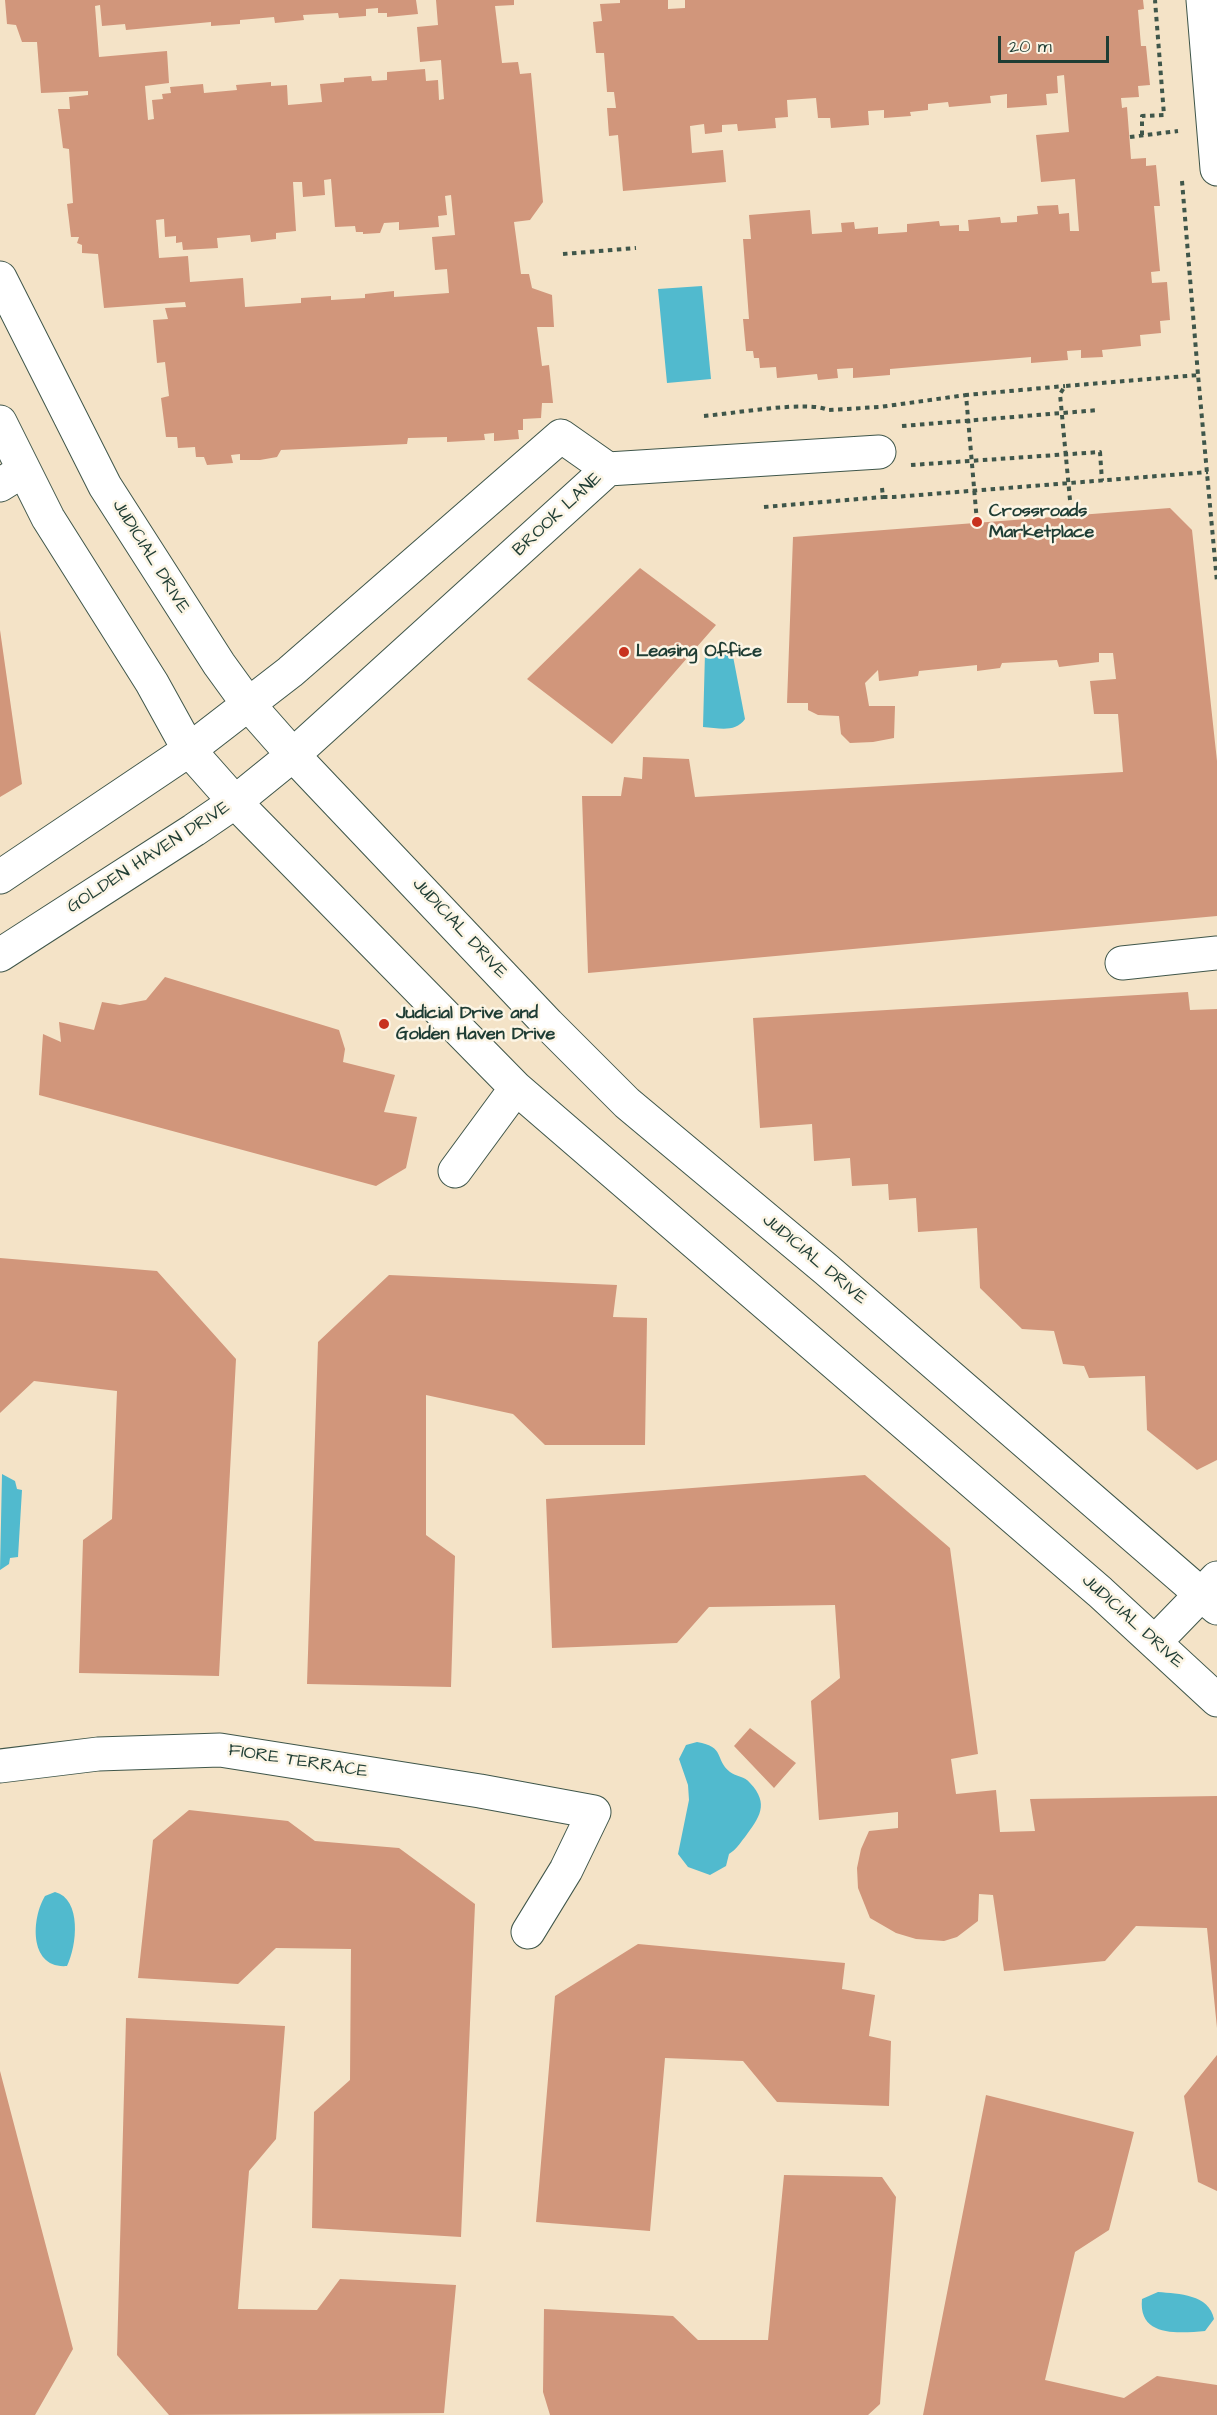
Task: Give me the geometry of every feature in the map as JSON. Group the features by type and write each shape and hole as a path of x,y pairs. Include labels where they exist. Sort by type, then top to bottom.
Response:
{"street":[{"path":"1203,0 1217,169"},
{"name":"JUDICIAL DRIVE","path":"0,278 105,486 196,632 248,704 293,755 540,1015 627,1103 1212,1594"},
{"name":"JUDICIAL DRIVE","path":"0,422 12,477 48,518 152,684 189,750 235,802 516,1088 1156,1641 1217,1700"},
{"name":"BROOK LANE","path":"248,704 302,662 561,436 608,469 293,755"},
{"path":"608,469 880,460"},
{"path":"0,877 189,750 248,704"},
{"name":"GOLDEN HAVEN DRIVE","path":"0,955 235,802 293,755"},
{"path":"1122,963 1217,953"},
{"path":"455,1171 516,1088"},
{"path":"1156,1641 1212,1594"},
{"name":"FIORE TERRACE","path":"0,1766 98,1754 220,1750 480,1791 594,1812 566,1870 528,1932"}],"path":[{"path":"1142,135 1142,116 1164,115 1155,0"},
{"path":"1178,119 1179,142"},
{"path":"1130,137 1179,131"},
{"path":"1182,177 1217,582"},
{"path":"563,254 636,248"},
{"path":"704,416 792,407 821,406 828,410 880,407 966,395 1198,375"},
{"path":"1065,386 1060,394 1070,500"},
{"path":"966,395 977,522"},
{"path":"883,497 877,428 1099,410"},
{"path":"880,460 972,461 1100,452 1102,481"},
{"path":"764,507 1208,472"}],"water":[{"path":"702,286 711,379 667,383 658,289"},
{"path":"732,651 745,719 732,728 703,727 705,653"},
{"path":"2,1474 15,1481 17,1489 22,1490 18,1557 10,1558 9,1564 0,1570"},
{"path":"697,1742 716,1750 722,1763 730,1772 748,1781 760,1798 761,1804 758,1817 738,1846 729,1854 726,1866 710,1875 688,1867 678,1854 689,1800 688,1785 679,1759 686,1745"},
{"path":"55,1892 64,1896 70,1904 75,1924 73,1947 67,1966 55,1965 46,1960 36,1941 40,1906 45,1896"},
{"path":"1158,2292 1184,2295 1200,2300 1211,2311 1214,2319 1205,2331 1173,2332 1154,2327 1147,2321 1143,2312 1142,2299"}],"building":[{"path":"5,0 416,0 418,14 387,17 387,13 378,13 378,8 366,9 366,16 339,18 338,13 303,15 304,20 275,23 274,17 240,20 240,24 211,26 211,22 126,30 125,24 102,26 100,5 95,6 99,57 167,51 169,83 145,86 148,120 154,119 152,100 163,99 162,94 171,93 170,87 203,84 204,93 237,90 236,85 271,82 271,86 287,85 288,105 322,102 320,84 344,82 344,78 371,76 372,81 387,80 387,72 425,69 426,81 438,80 439,100 444,99 441,60 420,62 417,27 438,25 436,0 514,0 514,5 495,6 502,63 518,62 520,74 531,73 543,202 530,220 514,222 521,274 529,274 532,288 552,295 554,327 537,327 542,366 549,365 553,403 542,403 541,418 523,419 523,430 518,430 519,439 494,441 494,433 484,434 485,440 447,442 447,437 408,438 407,444 281,450 277,457 260,460 240,460 240,454 231,455 233,463 207,465 204,457 196,457 195,447 178,448 177,437 166,437 161,398 169,396 165,362 157,363 153,320 168,319 165,308 186,307 185,302 104,308 98,254 82,253 82,245 77,243 79,237 71,237 67,204 73,203 69,149 63,148 58,109 70,109 69,97 88,95 88,91 41,93 37,42 22,42 16,25 7,24","holes":["331,179 335,227 355,226 356,232 363,232 363,234 380,233 384,223 399,222 399,230 439,227 438,216 447,215 445,196 451,195 455,235 432,237 435,270 447,269 449,293 394,297 394,291 365,294 365,298 331,300 331,296 301,298 301,303 245,307 243,278 190,282 188,256 159,258 156,220 164,219 165,237 176,236 176,243 182,242 183,250 218,248 217,238 250,235 251,242 276,239 276,233 296,231 293,182 302,182 303,197 325,195 324,180"]},
{"path":"620,0 668,0 668,9 685,8 685,0 1143,0 1144,9 1138,10 1141,46 1146,46 1150,85 1138,86 1139,97 1121,98 1122,108 1127,107 1131,159 1146,158 1146,166 1156,165 1160,206 1154,206 1160,271 1151,272 1152,283 1167,282 1170,320 1160,321 1161,333 1140,335 1141,346 1102,350 1103,357 1081,358 1081,350 1067,351 1068,360 1031,363 1031,357 890,369 890,375 853,378 853,368 837,369 838,378 818,380 817,374 777,378 776,367 760,368 759,358 754,358 753,351 746,351 743,319 749,319 743,239 751,239 749,215 810,210 812,234 842,232 841,223 854,222 855,229 878,227 878,234 907,232 907,224 939,221 940,226 959,225 959,231 969,231 968,220 1000,217 1001,223 1017,222 1017,216 1038,214 1037,206 1058,205 1059,214 1069,213 1070,231 1079,231 1075,179 1041,182 1036,135 1069,132 1064,75 1057,76 1058,93 1046,94 1047,105 1007,108 1007,94 990,96 991,103 949,107 948,102 928,104 928,110 910,112 911,116 884,118 884,110 868,111 869,125 831,128 830,118 818,118 816,98 787,100 788,117 775,118 776,128 738,131 737,124 722,125 722,132 705,134 704,124 690,126 692,153 723,150 726,182 623,191 618,135 609,136 607,108 616,108 614,92 607,92 604,53 596,53 593,22 602,21 600,4 620,3"},
{"path":"1170,508 1192,530 1217,761 1217,916 588,973 582,796 621,796 624,777 642,779 643,757 689,759 695,797 1123,772 1118,714 1094,714 1090,681 1116,679 1113,653 1099,653 1099,662 1059,667 1057,660 1002,663 1000,668 977,671 977,665 919,671 918,676 879,681 878,670 865,683 869,706 895,706 894,738 873,742 850,743 841,734 839,716 818,715 808,710 808,703 787,703 793,537"},
{"name":"Leasing Office","path":"640,568 716,625 612,744 527,679"},
{"path":"0,630 22,784 0,797"},
{"path":"165,977 339,1030 345,1049 343,1062 395,1075 384,1112 417,1117 406,1168 376,1186 39,1095 43,1034 61,1042 59,1022 94,1030 102,1002 120,1005 146,1000"},
{"path":"1188,992 1190,1010 1217,1009 1217,1460 1197,1470 1147,1430 1145,1376 1089,1378 1084,1366 1063,1364 1054,1331 1022,1329 980,1288 977,1228 918,1232 916,1198 889,1200 888,1184 852,1186 850,1158 814,1161 812,1124 760,1128 753,1018"},
{"path":"0,1258 157,1271 236,1359 219,1676 79,1673 83,1540 112,1519 117,1391 34,1381 0,1413"},
{"path":"389,1275 617,1285 613,1317 647,1318 645,1445 545,1445 513,1414 426,1395 426,1535 455,1556 451,1687 307,1684 318,1342"},
{"path":"865,1475 950,1548 978,1754 951,1759 956,1794 996,1790 1000,1832 1035,1831 1030,1799 1217,1796 1217,2028 1207,1928 1136,1926 1105,1961 1004,1971 993,1895 979,1894 978,1921 957,1937 944,1941 916,1939 896,1933 870,1918 858,1888 857,1868 861,1849 869,1831 898,1828 898,1812 819,1820 811,1701 840,1678 835,1605 709,1607 677,1643 552,1648 546,1499"},
{"path":"750,1728 796,1763 774,1788 734,1746"},
{"path":"189,1810 288,1821 315,1841 399,1848 475,1904 461,2237 312,2228 314,2112 350,2080 351,1949 276,1948 238,1984 138,1978 153,1840"},
{"path":"638,1944 845,1963 842,1989 875,1995 869,2036 891,2041 889,2106 777,2102 743,2061 665,2058 650,2231 536,2222 555,1996"},
{"path":"126,2018 285,2026 276,2139 249,2171 238,2309 317,2310 340,2279 456,2285 444,2413 169,2415 117,2355"},
{"path":"1217,2055 1217,2191 1198,2182 1184,2096"},
{"path":"0,2071 73,2349 35,2415 0,2415"},
{"path":"986,2095 1134,2132 1109,2230 1075,2252 1045,2380 1124,2398 1157,2376 1217,2385 1217,2415 923,2415"},
{"path":"784,2175 882,2177 896,2197 880,2404 868,2415 550,2415 543,2392 544,2309 673,2316 698,2340 768,2340"}],"place":[{"name":"Crossroads Marketplace","path":"977,522"},
{"name":"Leasing Office","path":"624,652"},
{"name":"Judicial Drive and Golden Haven Drive","path":"384,1024"}]}
